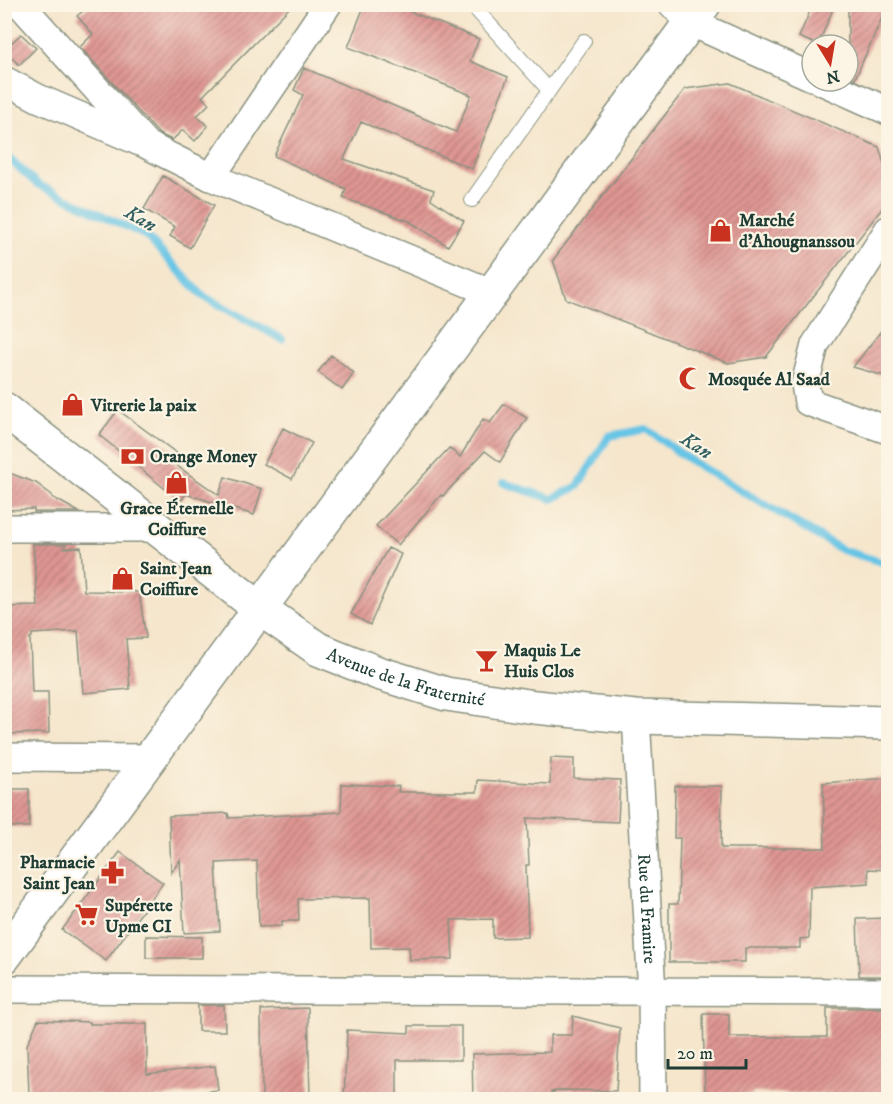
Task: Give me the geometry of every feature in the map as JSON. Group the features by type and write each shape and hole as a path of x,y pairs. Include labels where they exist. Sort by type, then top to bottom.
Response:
{"street":[{"path":"20,4 147,145"},
{"path":"211,177 328,4"},
{"path":"4,957 492,293 689,10 800,70"},
{"path":"4,80 38,98 147,145 211,177 492,293"},
{"path":"848,93 888,111"},
{"path":"888,230 815,345 805,384 808,402 888,430"},
{"name":"Avenue de la Fraternité","path":"4,410 259,608 318,649 378,673 446,694 535,707 636,717 888,723"},
{"path":"4,528 158,528"},
{"name":"Rue du Framire","path":"636,717 652,992 653,1100"},
{"path":"4,757 151,758"},
{"path":"4,989 888,992"}],"lane":[{"path":"471,4 549,90"},
{"path":"472,200 584,41"}],"building":[{"path":"91,4 293,4 202,97 209,104 197,116 208,126 195,141 183,130 172,140 159,134 80,47 93,34 77,16"},
{"path":"365,4 391,4 479,39 470,61 508,77 472,169 361,122 344,159 434,190 431,199 464,221 448,246 409,221 343,198 346,189 274,156 303,95 294,90 304,68 456,132 471,95 348,47"},
{"path":"813,4 835,4 823,33 801,33"},
{"path":"848,4 888,4 860,68 860,33 848,33"},
{"path":"21,34 36,48 19,65 4,50"},
{"name":"Marché d'Ahougnanssou","path":"730,83 879,147 888,177 888,201 766,357 728,363 566,299 553,260 685,89"},
{"path":"163,176 214,205 190,248 170,236 175,227 144,209"},
{"path":"888,322 888,377 853,367"},
{"path":"331,355 354,373 342,390 318,372"},
{"path":"504,404 527,418 500,462 485,451 443,496 441,495 398,545 376,526 449,448 460,457 483,419 490,423"},
{"path":"118,410 179,455 173,463 219,495 225,477 262,489 254,515 186,494 182,500 164,488 99,435"},
{"path":"283,428 312,443 292,479 264,464"},
{"path":"4,471 36,483 52,497 79,512 4,510"},
{"path":"33,544 66,544 64,548 81,547 84,591 139,592 146,638 126,639 130,689 83,693 78,631 32,634 30,638 32,692 48,692 49,733 4,734 4,607 38,606"},
{"path":"388,548 401,554 370,625 351,614"},
{"path":"551,758 574,759 574,778 620,780 618,822 527,818 528,937 493,938 493,919 451,920 453,959 410,960 409,947 371,948 370,898 298,899 299,921 282,921 282,926 259,927 257,861 216,863 220,931 184,933 180,860 171,873 169,816 228,813 229,818 341,812 342,784 399,786 398,792 477,792 478,780 550,784"},
{"path":"888,778 888,870 868,869 869,883 810,887 809,938 800,939 800,948 745,948 745,962 669,962 669,904 678,904 680,838 674,838 675,786 722,786 721,848 825,848 823,783"},
{"path":"4,789 29,789 29,827 4,827"},
{"path":"120,852 163,883 106,961 62,930"},
{"path":"888,918 888,976 859,976 857,919"},
{"path":"146,936 202,937 202,958 146,958"},
{"path":"198,1005 224,1005 225,1031 198,1031"},
{"path":"308,1008 310,1100 262,1100 261,1010"},
{"path":"827,1008 888,1008 888,1085 885,1085 885,1100 831,1100 831,1094 705,1095 703,1014 729,1014 729,1037 827,1037"},
{"path":"573,1016 620,1028 616,1091 565,1090 551,1092 551,1100 473,1100 472,1054 550,1052 550,1035 572,1035"},
{"path":"38,1020 90,1022 90,1024 147,1024 147,1074 215,1066 218,1090 155,1098 155,1100 100,1100 100,1095 29,1095 27,1045"},
{"path":"409,1026 461,1026 461,1060 397,1060 397,1100 344,1100 347,1030 409,1033"}],"waterway":[{"name":"Kan","path":"4,154 37,184 146,236 203,296 282,339"},
{"name":"Kan","path":"504,483 552,499 578,486 609,436 646,429 694,463 842,550 888,564"}],"place":[{"name":"Marché d'Ahougnanssou","path":"721,230"},
{"name":"Mosquée Al Saad","path":"690,379"},
{"name":"Vitrerie la paix","path":"73,405"},
{"name":"Orange Money","path":"132,456"},
{"name":"Grace Éternelle Coiffure","path":"177,482"},
{"name":"Saint Jean Coiffure","path":"122,578"},
{"name":"Maquis Le Huis Clos","path":"486,660"},
{"name":"Pharmacie Saint Jean","path":"113,872"},
{"name":"Supérette Upme CI","path":"87,915"}]}
